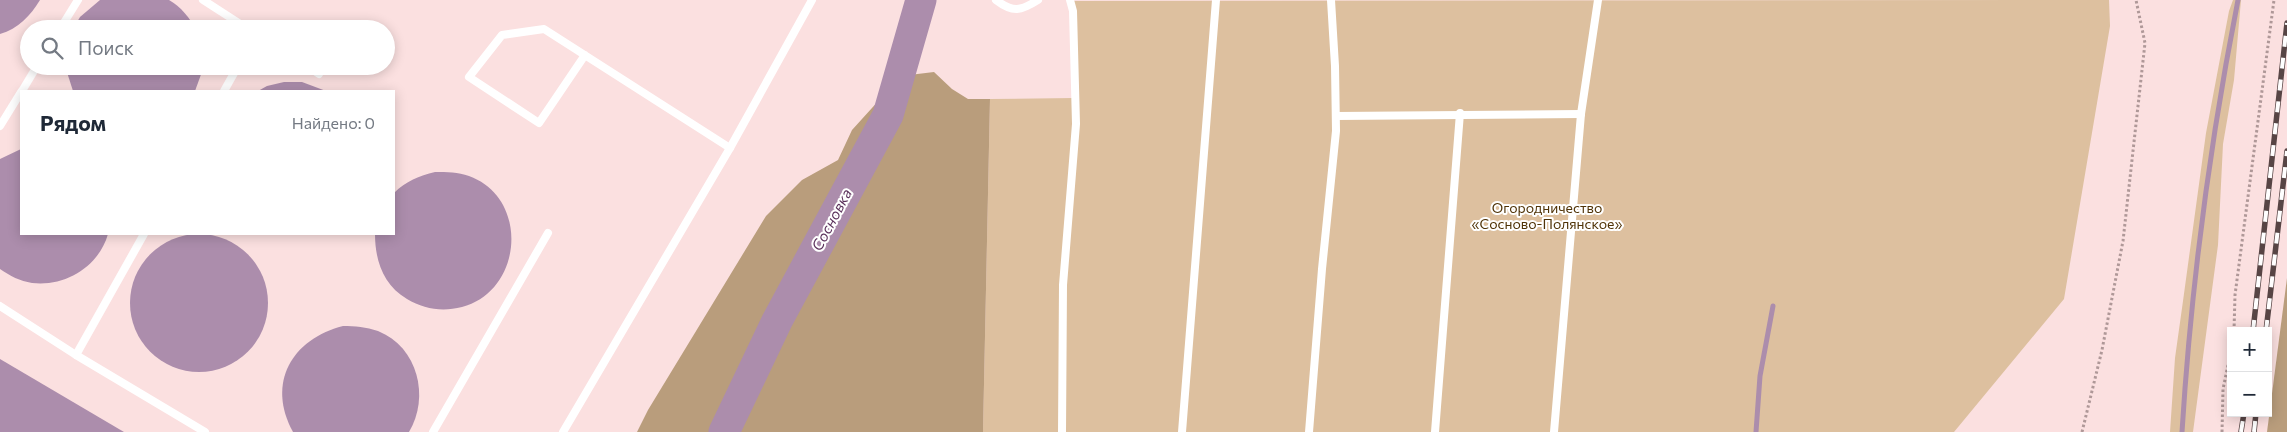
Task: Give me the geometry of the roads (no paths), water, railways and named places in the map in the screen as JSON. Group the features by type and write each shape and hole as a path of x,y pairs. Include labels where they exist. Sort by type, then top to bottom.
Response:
{"lane":[{"path":"66,20 78,0"},
{"path":"202,0 234,20"},
{"path":"563,432 730,148 812,0"},
{"path":"996,0 1008,8 1024,10 1038,0"},
{"path":"1062,432 1063,285 1076,124 1073,10 1070,0"},
{"path":"1182,432 1216,0"},
{"path":"1309,432 1336,116 1331,0"},
{"path":"1554,432 1581,114 1598,0"},
{"path":"585,55 540,122 469,77 502,35 544,29 585,55 730,148"},
{"path":"23,90 32,75"},
{"path":"225,90 233,75"},
{"path":"0,126 20,95"},
{"path":"1435,432 1460,114"},
{"path":"1336,116 1581,114"},
{"path":"433,432 548,233"},
{"path":"76,355 143,235"},
{"path":"0,306 76,355 205,432"}],"waterway":[{"name":"Сосновка","path":"724,432 777,321 888,115 921,0"},
{"path":"2182,432 2196,269 2210,161 2238,0"},
{"path":"1756,432 1760,376 1773,306"}],"railway":[{"path":"2253,327 2287,23"},
{"path":"2266,327 2287,151"},
{"path":"2241,432 2243,417"},
{"path":"2254,432 2256,417"}],"park label":[{"name":"Огородничество «Сосново-Полянское»","path":"1547,216"}]}
